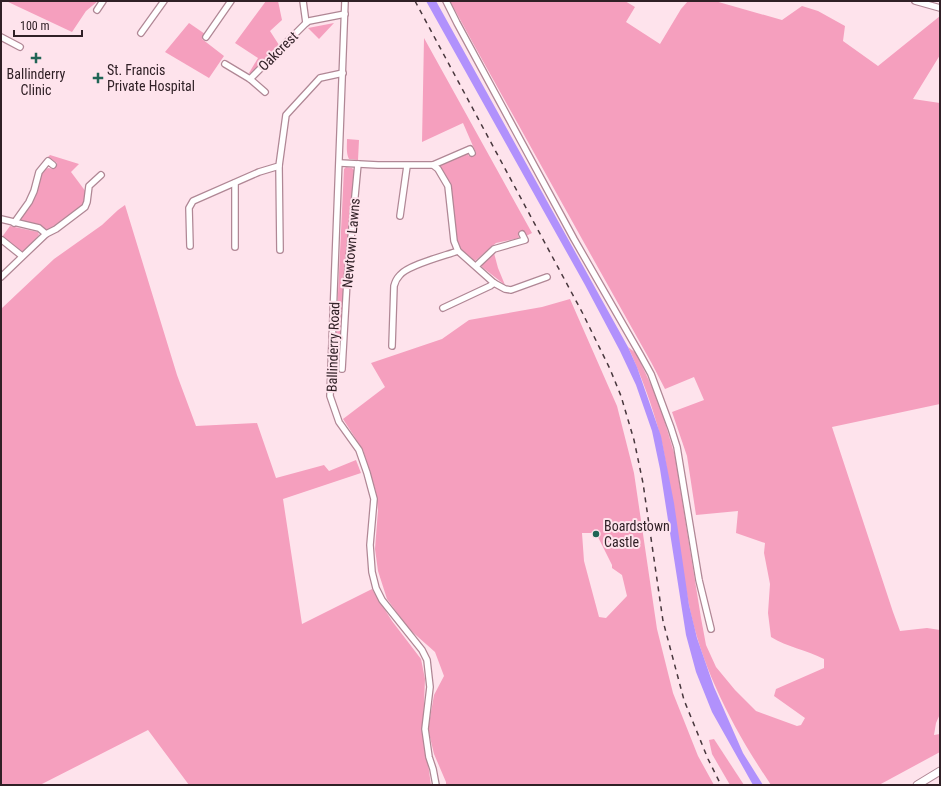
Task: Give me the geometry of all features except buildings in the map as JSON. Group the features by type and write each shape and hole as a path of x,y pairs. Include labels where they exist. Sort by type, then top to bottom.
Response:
{"main road":[{"path":"917,785 940,771"}],"street":[{"path":"97,10 103,1"},
{"path":"141,34 164,1"},
{"path":"206,37 231,1"},
{"name":"Oakcrest","path":"303,1 306,23"},
{"name":"Ballinderry Road","path":"345,1 330,396 339,422 358,450 367,473 374,499 370,545 372,572 376,588 382,600 422,650 427,660 430,687 425,729 429,757 436,785"},
{"path":"446,1 574,239 651,374 677,447 699,580 711,630"},
{"path":"915,1 940,8"},
{"name":"Oakcrest","path":"250,80 306,23 309,21 345,14"},
{"path":"1,37 20,47"},
{"name":"Oakcrest","path":"226,64 265,92"},
{"path":"280,250 279,166 286,115 320,78 343,73"},
{"path":"340,163 407,166 433,165 470,149 472,153"},
{"path":"14,223 29,202 34,191 39,172 48,161 53,164"},
{"name":"Newtown Lawns","path":"342,369 347,281 358,164"},
{"path":"433,165 438,169 448,186 454,241 458,251 494,283 505,289 511,290 547,277"},
{"path":"190,246 189,208 194,201 259,172 279,166"},
{"path":"400,216 407,166"},
{"path":"1,277 46,234 56,229 85,207 89,186 98,175"},
{"path":"235,183 235,247"},
{"path":"1,219 39,228 46,234"},
{"path":"476,266 494,249 524,240 522,234"},
{"path":"2,240 22,256"},
{"path":"392,346 394,286 400,273 458,251"},
{"path":"442,308 494,283"}],"shaded area":[{"path":"6,1 98,1 86,11 72,32"},
{"path":"266,1 278,1 282,20 270,31 279,45 251,75 249,73 258,58 235,43"},
{"path":"426,1 436,1 628,347 637,367 661,436 674,503 689,605 697,638 714,687 743,753 763,785 753,785 712,712 696,672 686,635 660,469 652,431 636,385 585,285"},
{"path":"450,1 625,1 635,7 626,22 660,44 681,9 688,1 715,1 782,20 802,6 818,11 845,26 843,41 878,66 940,16 940,55 913,99 940,103 940,404 832,427 900,631 927,628 940,630 940,714 936,723 934,735 940,734 940,752 879,785 771,785 757,764 721,699 702,653 689,605 661,439 646,390 628,347 636,353 652,387 664,419 675,456 706,645 716,667 735,690 756,711 797,726 801,725 805,718 774,696 776,689 824,668 824,659 771,637 768,613 770,584 764,553 765,543 736,533 738,511 696,515 687,456 672,412 704,400 694,377 665,389"},
{"path":"189,23 205,34 202,39 224,56 209,78 165,52"},
{"path":"334,23 319,39 308,28"},
{"path":"424,38 532,233 526,236 524,232 518,234 519,238 496,243 475,261 466,255 460,247 455,229 451,188 440,167 443,163 467,153 469,156 476,153 463,123 422,142"},
{"path":"347,139 359,140 358,160 349,159 347,152"},
{"path":"50,155 79,164 71,172 86,192 85,204 48,231 40,226 22,222 20,220 35,198 43,171 48,168 54,169 57,163 48,157"},
{"path":"346,167 354,170 354,188 348,241 342,336 336,335 344,169"},
{"path":"125,205 177,375 196,426 257,423 276,478 324,465 329,471 356,460 361,473 283,499 302,624 372,589 392,621 421,659 425,679 423,729 431,785 189,785 148,730 40,785 1,785 1,309 54,259 102,225"},
{"path":"10,226 38,232 39,235 22,253 2,237"},
{"path":"494,253 505,285 482,267 482,264"},
{"path":"570,299 617,406 634,473 657,629 673,693 698,756 714,785 446,785 434,754 428,729 434,695 444,676 435,652 409,629 387,599 378,571 375,549 378,510 376,492 363,450 343,419 385,387 371,363 442,339 469,320 542,307","holes":["582,533 596,533 612,565 612,568 622,575 627,596 606,618 599,617 584,561"]},
{"path":"714,739 744,785 730,785 712,754 709,740"}],"railway":[{"path":"415,1 582,312 610,369 621,396 634,440 643,483 663,621 684,700 708,759 721,785"}],"place":[{"name":"Ballinderry Clinic","path":"36,58"},
{"name":"St. Francis Private Hospital","path":"98,78"},
{"name":"Boardstown Castle","path":"596,534"}]}
